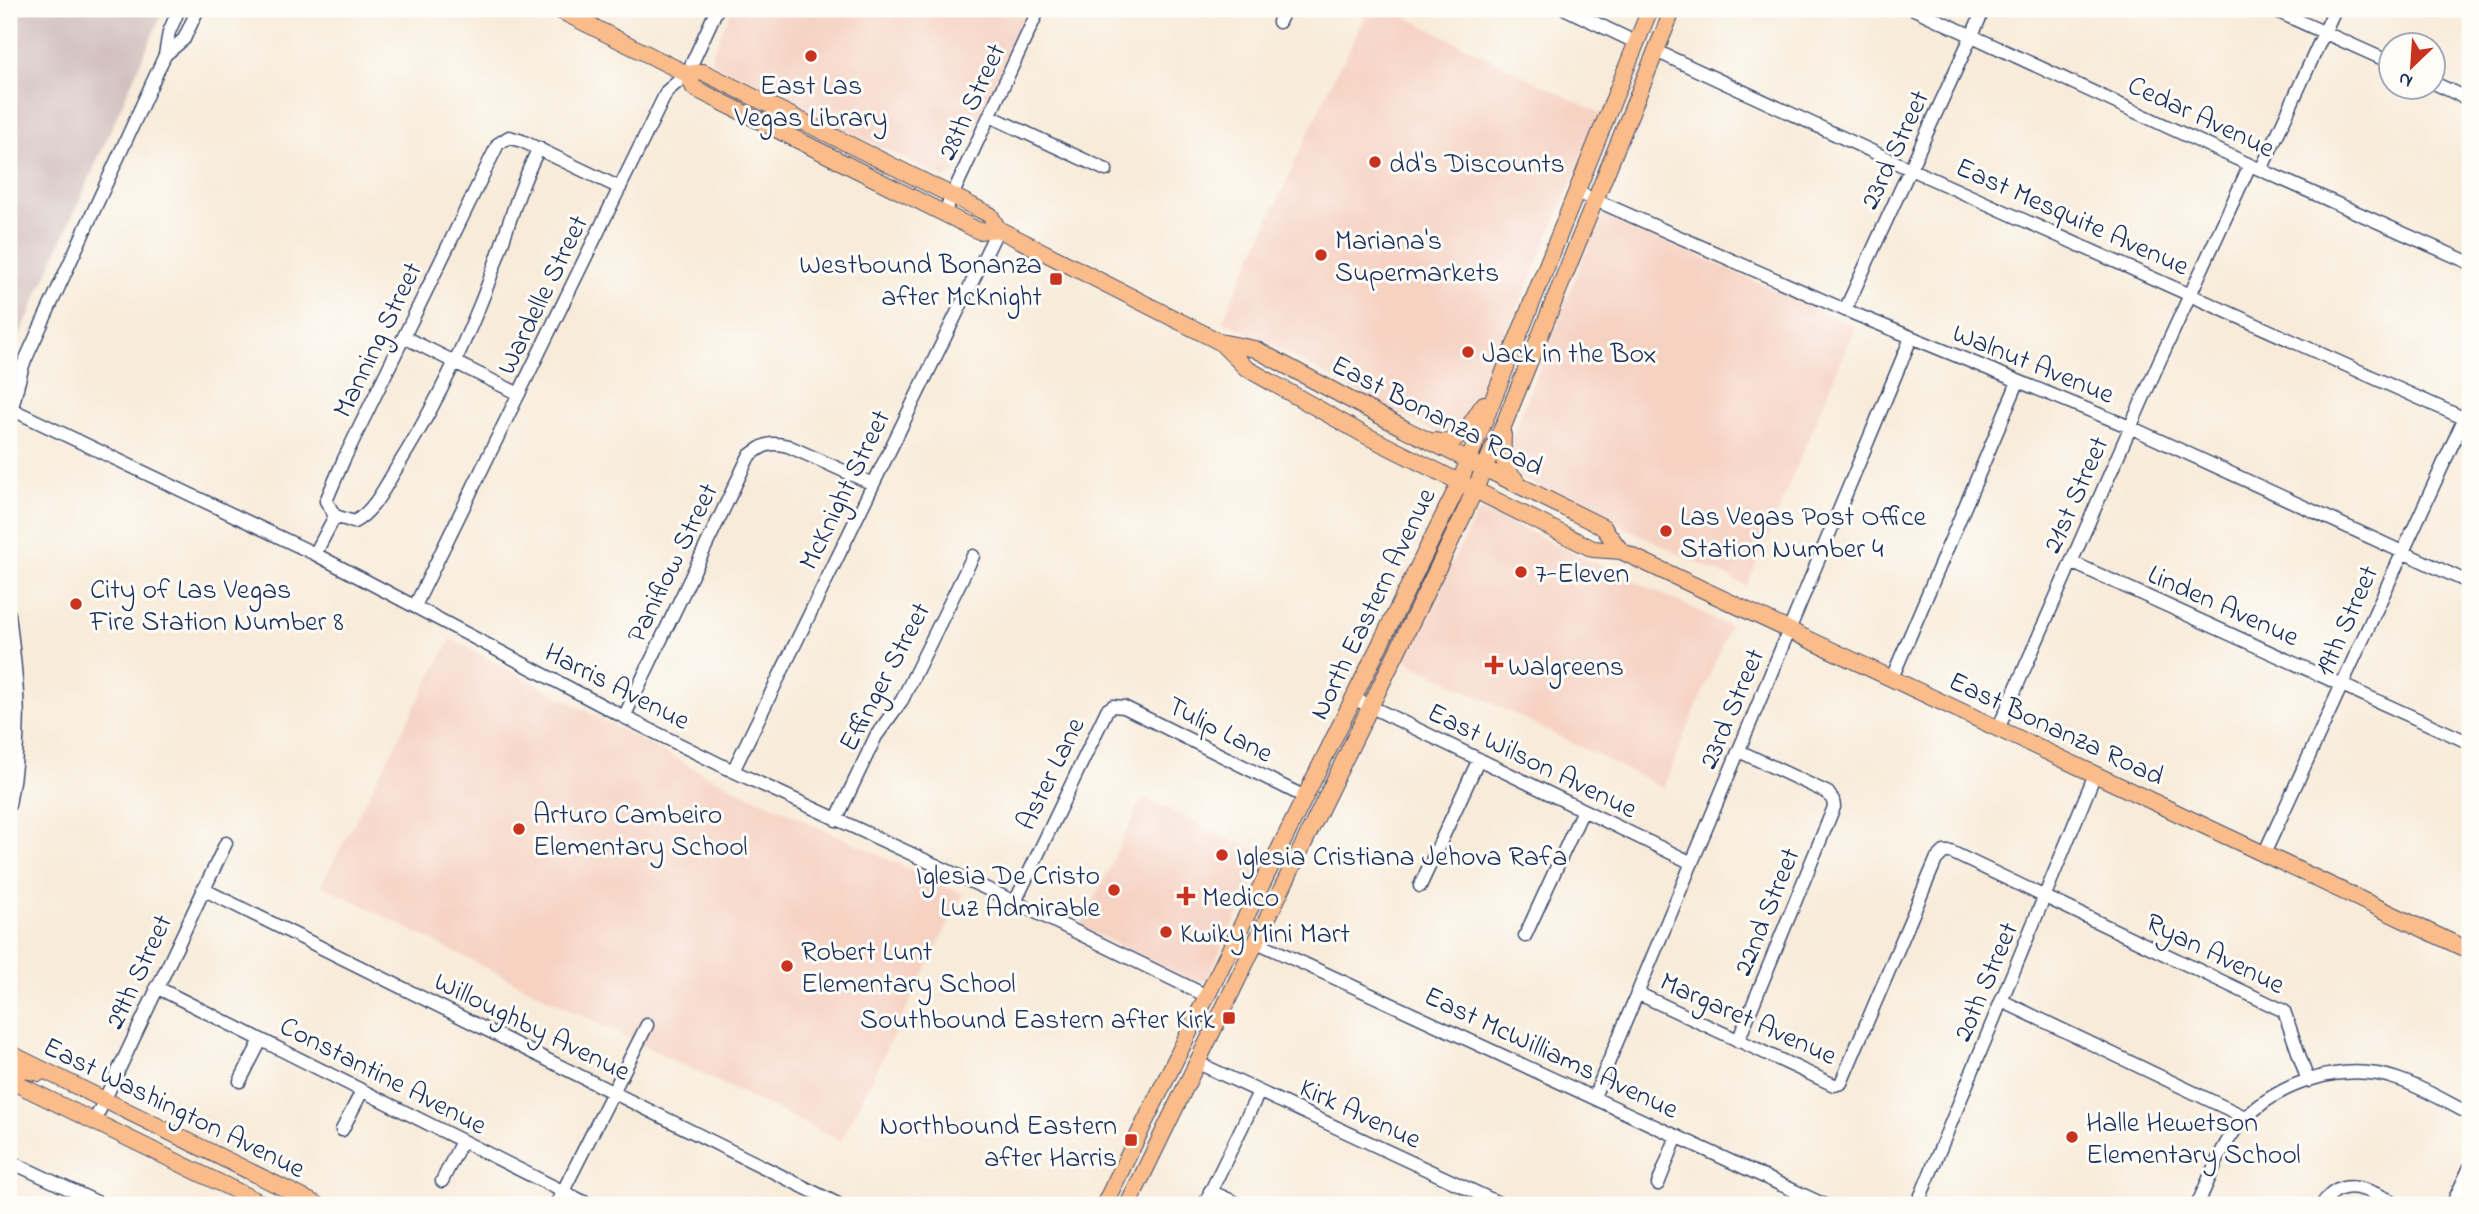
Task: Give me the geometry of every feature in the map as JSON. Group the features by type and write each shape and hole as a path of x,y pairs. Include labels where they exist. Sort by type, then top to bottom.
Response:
{"main road":[{"name":"East Bonanza Road","path":"557,9 687,74 703,72 953,195 990,215 998,229"},
{"name":"North Eastern Avenue","path":"1104,1205 1459,484 1650,9"},
{"name":"North Eastern Avenue","path":"1128,1205 1474,492 1673,9"},
{"name":"East Bonanza Road","path":"687,74 694,88 979,230 998,229 1220,342 1255,349 1422,438 1603,527 1621,551"},
{"path":"1553,303 1548,293 1562,256 1557,243"},
{"name":"East Bonanza Road","path":"1220,342 1246,368 1474,492 1593,549 1621,551 2470,951"},
{"path":"1246,368 1282,375 1292,380 1307,377"},
{"path":"1422,438 1442,443 1461,438 1499,384"},
{"path":"1504,424 1502,455 1505,467 1514,479 1533,493"},
{"path":"1257,942 1251,934 1278,852"},
{"path":"1184,1092 1181,1072 1210,1013 1206,996"},
{"name":"East Washington Avenue","path":"9,1053 293,1200 318,1205"},
{"path":"9,1067 55,1076"},
{"name":"East Washington Avenue","path":"9,1080 265,1205"}],"street":[{"path":"10,414 23,365 165,55 169,32 179,9"},
{"path":"165,55 184,39 198,9"},
{"name":"Wardelle Street","path":"415,606 667,91 687,74 717,9"},
{"name":"28th Street","path":"944,213 1039,9"},
{"path":"1279,22 1285,9"},
{"path":"1566,9 1637,43"},
{"name":"Cedar Avenue","path":"1914,9 2470,263"},
{"name":"23rd Street","path":"1845,310 1984,9"},
{"path":"2272,9 2378,57"},
{"name":"21st Street","path":"1998,729 2190,293 2335,9"},
{"name":"East Mesquite Avenue","path":"1656,51 1910,169 2468,415"},
{"path":"2448,90 2470,100"},
{"path":"990,116 1106,170"},
{"name":"Manning Street","path":"335,516 326,500 498,144 509,137 539,148"},
{"path":"315,554 335,516 354,522 366,515 405,453 454,362 479,307 523,179 539,148 620,188"},
{"name":"Walnut Avenue","path":"1577,192 1845,310 2130,427 2470,583"},
{"name":"McKnight Street","path":"733,771 998,229"},
{"path":"404,337 519,394"},
{"name":"23rd Street","path":"1594,1097 1911,338"},
{"path":"1892,678 2018,382"},
{"name":"Harris Avenue","path":"10,414 315,554 624,717 836,820 1015,902 1206,996"},
{"name":"19th Street","path":"2264,854 2468,415"},
{"name":"Paniflow Street","path":"624,717 749,456 763,444 775,442 873,484"},
{"name":"Effinger Street","path":"836,820 876,736 901,700 973,556"},
{"name":"Linden Avenue","path":"2071,562 2470,743"},
{"path":"9,614 20,721 19,746 9,806"},
{"name":"East Wilson Avenue","path":"1353,698 1692,863"},
{"name":"Tulip Lane","path":"1113,706 1124,707 1305,797"},
{"name":"Aster Lane","path":"1015,902 1081,761 1107,710 1113,706"},
{"name":"22nd Street","path":"1738,1041 1834,807 1828,793 1739,751"},
{"path":"1420,886 1479,759"},
{"name":"20th Street","path":"1917,1205 2095,774"},
{"path":"1525,936 1583,810"},
{"name":"29th Street","path":"94,1122 226,843"},
{"name":"Ryan Avenue","path":"1841,1083 1936,860 1944,852 1951,852 2284,1011 2308,1081"},
{"name":"Willoughby Avenue","path":"203,889 840,1205"},
{"name":"East McWilliams Avenue","path":"1257,942 1825,1205"},
{"name":"Constantine Avenue","path":"156,987 590,1205"},
{"name":"Margaret Avenue","path":"1637,993 1834,1085 1841,1083"},
{"path":"2001,1001 2247,1118"},
{"path":"556,1205 647,1025"},
{"path":"240,1081 261,1040"},
{"name":"Kirk Avenue","path":"1198,1063 1503,1205"},
{"path":"2197,1205 2224,1148 2247,1118 2268,1100 2308,1081 2333,1074 2362,1073 2397,1079 2470,1114"},
{"path":"341,1130 362,1090"},
{"path":"1203,1205 1259,1092"},
{"path":"1658,1184 1678,1136"},
{"path":"442,1181 462,1141"},
{"path":"9,1161 103,1205"},
{"path":"2452,1205 2470,1167"},
{"path":"2322,1205 2337,1190 2352,1186 2400,1205"},
{"path":"1210,1191 1241,1205"}],"shaded area":[{"path":"9,9 164,9 9,360"},
{"path":"732,9 1029,9 954,172 943,178 717,66 711,56"},
{"path":"1368,9 1390,9 1601,114 1477,405 1468,423 1452,435 1437,433 1223,320"},
{"path":"1607,214 1855,327 1747,586 1521,478 1509,462 1510,441 1599,220"},
{"path":"1483,510 1730,626 1663,788 1403,659 1473,521"},
{"path":"451,639 705,774 963,894 841,1141 321,885"},
{"path":"1143,797 1266,856 1207,979 1202,981 1190,979 1081,927"}],"place":[{"name":"East Las Vegas Library","path":"811,56"},
{"name":"dd's Discounts","path":"1375,162"},
{"name":"Mariana's Supermarkets","path":"1321,255"},
{"name":"Westbound Bonanza after McKnight","path":"1056,279"},
{"name":"Jack in the Box","path":"1468,352"},
{"name":"Las Vegas Post Office Station Number 4","path":"1666,531"},
{"name":"7-Eleven","path":"1521,572"},
{"name":"City of Las Vegas Fire Station Number 8","path":"76,604"},
{"name":"Walgreens","path":"1494,665"},
{"name":"Arturo Cambeiro Elementary School","path":"519,829"},
{"name":"Iglesia Cristiana Jehova Rafa","path":"1222,855"},
{"name":"Iglesia De Cristo Luz Admirable","path":"1114,890"},
{"name":"Medico","path":"1186,896"},
{"name":"Kwiky Mini Mart","path":"1166,932"},
{"name":"Robert Lunt Elementary School","path":"787,966"},
{"name":"Southbound Eastern after Kirk","path":"1229,1018"},
{"name":"Halle Hewetson Elementary School","path":"2072,1137"},
{"name":"Northbound Eastern after Harris","path":"1131,1140"}]}
